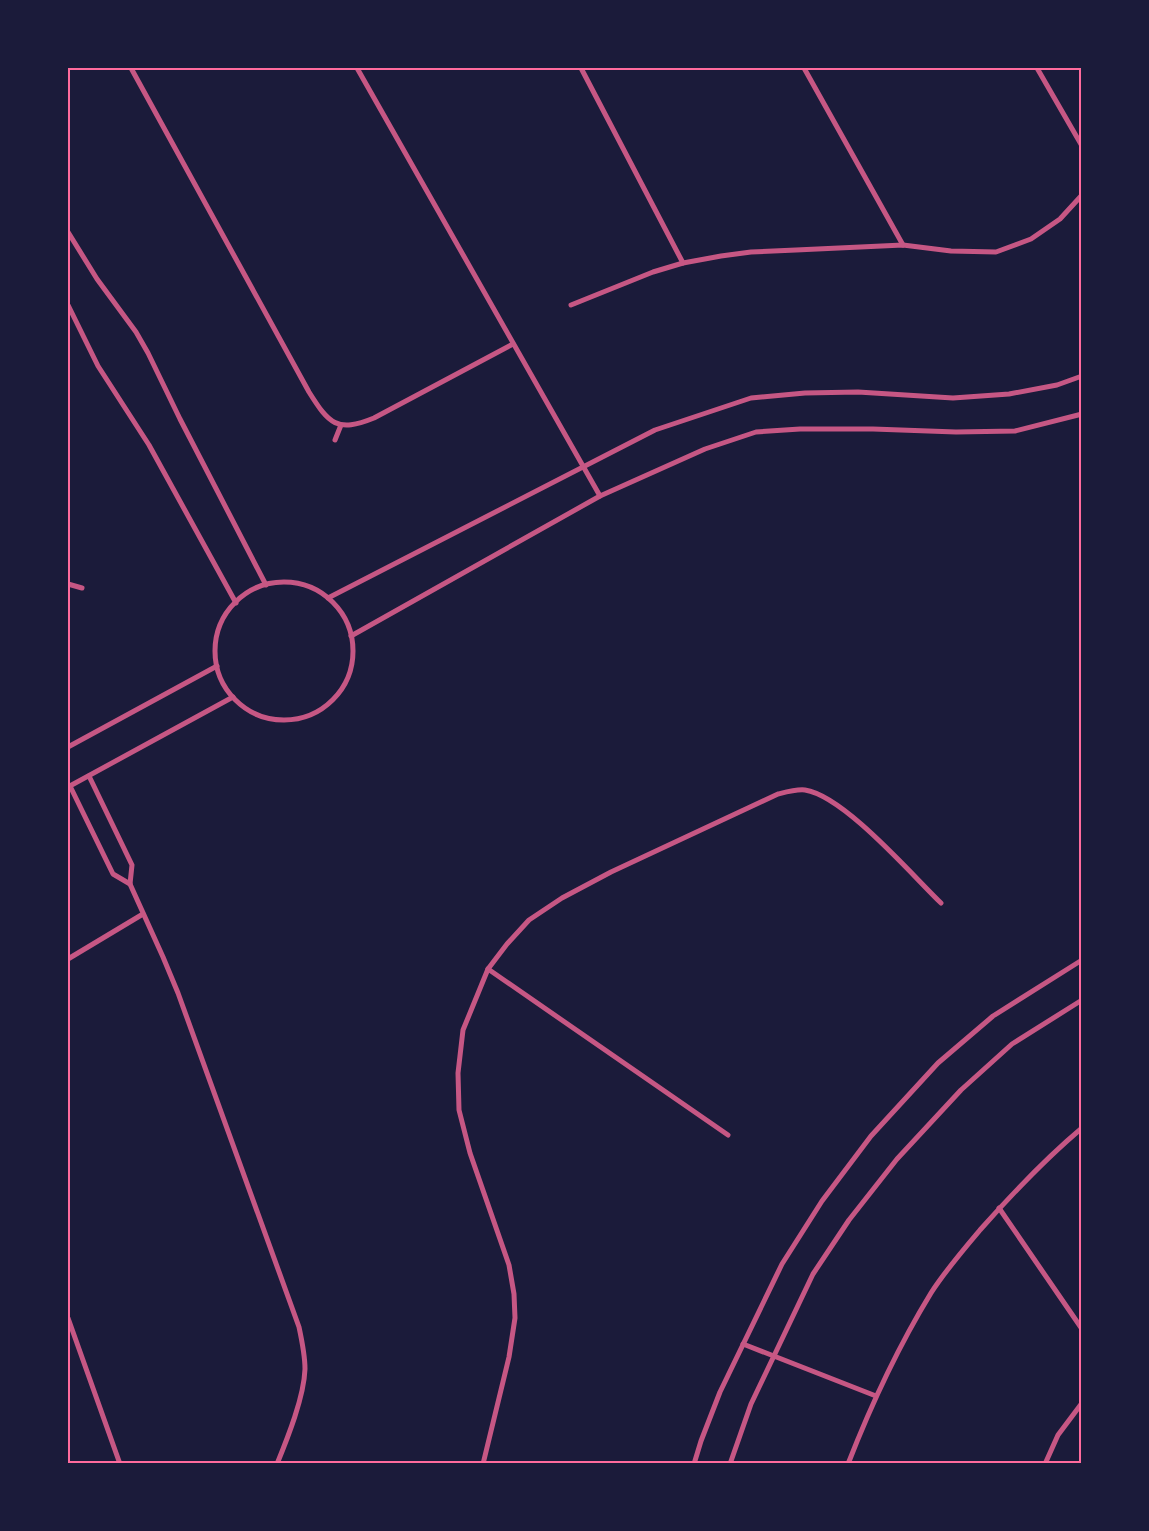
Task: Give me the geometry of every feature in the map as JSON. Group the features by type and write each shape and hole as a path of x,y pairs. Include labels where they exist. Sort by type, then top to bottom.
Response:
{"street":[{"path":"131,68 309,392 318,407 329,419 340,425 351,425 374,418 513,344"},
{"path":"358,68 600,496"},
{"path":"581,68 683,263"},
{"path":"804,68 903,245"},
{"path":"1037,68 1082,146"},
{"path":"571,305 653,272 683,263 751,252 903,245 951,251 996,252 1031,239 1060,219 1082,196"},
{"path":"68,232 97,279 136,332 148,353 180,419 266,584"},
{"path":"68,305 98,366 149,445 236,602"},
{"path":"328,598 655,430 751,398 804,393 858,392 953,398 1009,394 1057,385 1082,376"},
{"path":"351,636 600,496 705,448 756,432 800,429 956,432 1015,431 1082,414"},
{"path":"335,440 340,425"},
{"path":"282,582 314,589 328,598 343,615 351,636 353,651 352,666 347,681 339,694 316,713 302,718 287,720 272,719 251,711 233,697 220,677 216,649 218,632 225,616 236,602 254,589 266,584 282,582"},
{"path":"68,584 82,588"},
{"path":"68,746 217,666"},
{"path":"130,884 113,874 69,786 233,697"},
{"path":"89,776 132,865 130,884 178,993 299,1327 304,1348 305,1370 290,1431 277,1464"},
{"path":"483,1464 509,1357 515,1318 514,1294 509,1265 470,1153 459,1110 458,1073 463,1030 488,969 506,944 529,920 562,898 611,872 778,794 803,790 821,795 865,827 941,903"},
{"path":"68,959 143,914"},
{"path":"694,1464 720,1392 782,1264 822,1202 872,1136 938,1063 993,1016 1082,960"},
{"path":"488,969 728,1135"},
{"path":"730,1464 751,1404 813,1274 849,1220 897,1159 961,1090 1012,1044 1082,1000"},
{"path":"848,1464 876,1396 901,1346 932,1292 999,1208 1051,1154 1082,1128"},
{"path":"999,1208 1082,1329"},
{"path":"68,1318 120,1464"},
{"path":"743,1344 876,1396"},
{"path":"1045,1464 1058,1435 1082,1403"}]}
